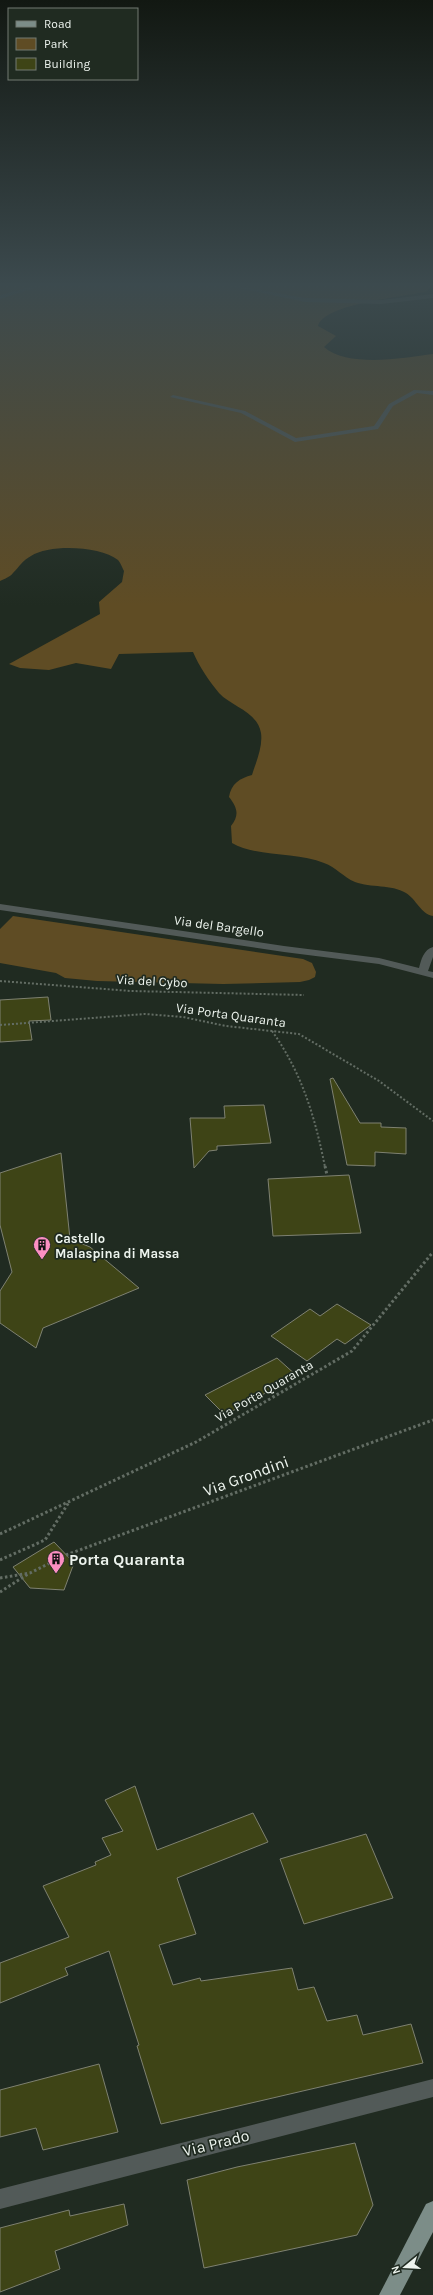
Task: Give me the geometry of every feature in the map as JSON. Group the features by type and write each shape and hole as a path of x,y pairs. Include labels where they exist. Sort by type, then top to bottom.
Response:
{"main road":[{"path":"391,2294 433,2210"}],"street":[{"path":"173,397 243,412 295,440 376,428 391,405 412,392"},
{"name":"Via del Bargello","path":"0,907 284,950 379,961 428,973"},
{"path":"428,973 427,957 433,950"},
{"name":"Via Prado","path":"0,2199 433,2088"}],"path":[{"name":"Via del Cybo","path":"0,981 131,991 304,995"},
{"name":"Via Porta Quaranta","path":"0,1025 145,1014 183,1017 226,1026 299,1034 379,1081 433,1121"},
{"path":"272,1031 293,1059 310,1097 327,1175"},
{"name":"Via Porta Quaranta","path":"0,1534 196,1442 352,1351 433,1252"},
{"name":"Via Grondini","path":"66,1555 433,1420"},
{"path":"0,1560 45,1540 69,1501"},
{"path":"0,1592 30,1573 60,1558"},
{"path":"0,1578 30,1573"}],"green space":[{"path":"0,392 433,392 433,916 425,912 410,896 400,890 355,882 336,869 313,860 301,857 264,853 232,843 231,826 236,818 236,808 229,797 230,792 237,782 252,775 260,749 261,733 255,719 219,693 204,673 193,652 119,654 111,669 76,663 49,670 20,668 9,664 100,614 99,602 122,582 124,571 118,560 110,555 88,549 62,548 50,550 39,552 31,556 10,576 0,581"},
{"path":"13,916 303,959 312,963 316,972 315,977 300,982 223,984 97,981 65,978 56,973 0,963 0,929"}],"building":[{"path":"48,997 51,1020 29,1021 32,1040 0,1042 0,1000"},
{"path":"333,1078 360,1123 381,1123 381,1127 406,1128 406,1154 375,1152 375,1166 347,1165 330,1079"},
{"path":"264,1105 271,1143 217,1146 217,1150 209,1151 194,1168 190,1118 225,1118 224,1106"},
{"name":"Castello Malaspina di Massa","path":"61,1153 70,1239 90,1247 139,1288 43,1328 36,1348 0,1323 0,1291 12,1272 0,1225 0,1173"},
{"path":"349,1175 361,1233 273,1236 268,1179"},
{"path":"337,1304 371,1325 345,1344 337,1339 307,1361 271,1336 310,1309 320,1316"},
{"path":"277,1358 297,1376 225,1415 205,1395"},
{"path":"54,1542 74,1563 64,1590 30,1588 13,1567"},
{"path":"135,1786 157,1850 253,1813 268,1842 177,1878 196,1934 159,1945 173,1985 200,1978 201,1981 292,1968 298,1990 314,1987 327,2021 357,2015 363,2035 411,2024 423,2063 161,2124 137,2046 139,2045 109,1951 65,1968 68,1975 0,2003 0,1963 69,1937 43,1886 96,1865 95,1862 111,1855 102,1838 123,1831 105,1800"},
{"path":"366,1834 393,1898 304,1924 280,1859"},
{"path":"99,2064 118,2132 43,2150 36,2128 0,2137 0,2090"},
{"path":"355,2143 373,2205 357,2235 204,2268 187,2180 237,2167"},
{"path":"124,2204 128,2225 55,2251 60,2269 0,2292 0,2228 69,2210 70,2216"}],"place":[{"name":"Castello Malaspina di Massa","path":"42,1260"},
{"name":"Porta Quaranta","path":"56,1574"}]}
